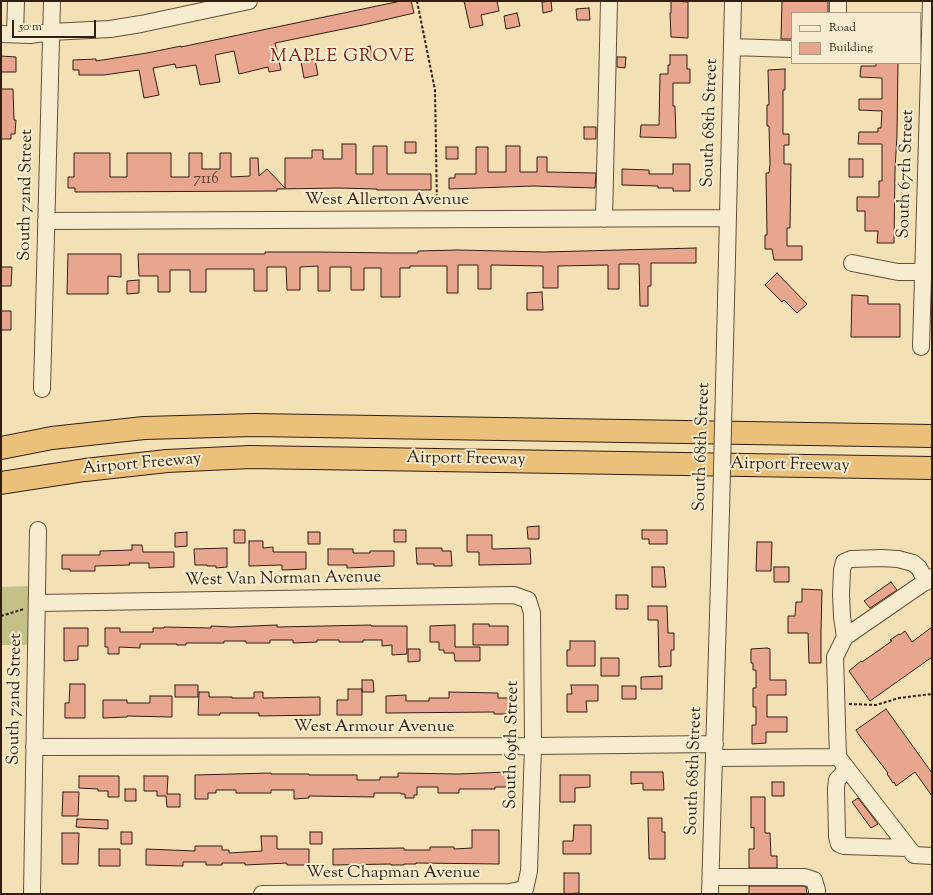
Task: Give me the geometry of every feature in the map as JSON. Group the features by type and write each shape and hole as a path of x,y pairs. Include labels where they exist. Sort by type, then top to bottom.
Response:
{"highway":[{"name":"Airport Freeway","path":"1,448 52,438 144,428 254,425 932,436"},
{"name":"Airport Freeway","path":"1,483 85,470 159,462 250,457 932,468"}],"street":[{"path":"16,1 8,34 30,35 141,24 249,1"},
{"name":"South 72nd Street","path":"42,389 50,32 52,1"},
{"path":"604,219 609,1"},
{"name":"South 68th Street","path":"710,894 734,1"},
{"path":"838,1 838,12"},
{"name":"South 67th Street","path":"922,347 928,272 931,1"},
{"path":"732,47 791,49"},
{"name":"West Allerton Avenue","path":"46,221 728,218"},
{"path":"852,263 898,272 928,272"},
{"name":"South 72nd Street","path":"32,894 38,603 38,530"},
{"path":"845,637 841,595 842,570 844,562 851,559 898,559 913,563 929,580 845,637 835,657 842,763 836,788 837,837 839,844 844,846 908,848"},
{"name":"West Van Norman Avenue","path":"38,603 514,595 528,600"},
{"name":"South 69th Street","path":"525,889 529,870 533,746 532,613 528,600"},
{"name":"West Armour Avenue","path":"34,747 533,746 715,751 842,763"},
{"path":"842,763 914,855 932,856"},
{"path":"711,878 805,877 814,880 817,894"},
{"name":"West Chapman Avenue","path":"262,894 509,892 525,889"}],"path":[{"path":"417,1 435,90 437,220"},
{"path":"1,616 22,610 38,603"},
{"path":"848,704 876,705 899,698 932,694"}],"shaded area":[{"path":"31,586 30,645 1,645 1,587"}],"building":[{"path":"401,1 411,1 414,13 275,43 281,70 269,72 268,67 239,74 234,51 215,55 220,82 200,85 196,65 176,68 175,64 153,68 159,95 144,98 139,70 104,75 79,75 79,70 73,70 73,60 96,59 96,61 181,47"},
{"path":"464,1 497,1 499,11 481,15 483,25 470,28"},
{"path":"551,1 552,11 543,13 542,2"},
{"path":"671,1 688,2 688,38 671,37"},
{"path":"782,1 828,1 828,12 791,12 791,39 781,39"},
{"path":"589,8 590,20 577,20 576,9"},
{"path":"517,13 520,26 506,29 504,16"},
{"path":"370,46 372,57 364,59 361,48"},
{"path":"670,55 687,55 687,69 690,69 690,83 673,83 673,106 675,106 676,138 640,137 641,125 659,125 660,74 668,74"},
{"path":"1,56 16,57 16,72 1,72"},
{"path":"617,57 626,57 625,68 617,67"},
{"path":"315,59 318,75 304,78 301,62"},
{"path":"876,64 898,64 894,243 877,243 878,231 865,231 865,211 857,211 857,197 879,197 879,181 882,181 882,144 858,144 859,132 878,132 878,128 881,128 882,111 859,110 859,99 882,99 882,78 860,77 861,66 876,66"},
{"path":"785,69 785,90 783,90 783,134 789,134 789,145 784,145 784,164 791,164 790,228 787,228 787,246 802,246 802,260 774,260 772,249 765,249 765,235 767,235 766,173 769,173 770,165 769,126 767,126 767,105 769,105 768,70"},
{"path":"1,89 13,89 14,120 16,120 15,134 11,134 11,139 1,139"},
{"path":"584,127 596,127 596,139 584,139"},
{"path":"405,142 416,142 416,153 405,153"},
{"path":"342,144 356,144 356,174 373,174 373,146 387,146 387,174 431,174 431,190 339,188 277,189 277,191 75,192 75,188 68,188 68,177 74,177 74,153 110,153 110,177 127,177 127,153 171,153 171,177 189,177 189,153 202,153 202,169 220,169 220,153 231,153 231,177 250,176 250,158 258,158 259,176 267,169 285,188 285,158 312,158 312,150 323,150 323,159 342,159"},
{"path":"506,146 520,146 520,172 537,172 537,157 547,157 547,172 596,173 595,188 533,186 449,189 449,178 455,178 455,174 476,174 476,147 488,147 488,172 506,172"},
{"path":"446,147 458,147 458,159 446,159"},
{"path":"849,159 863,159 863,177 849,177"},
{"path":"673,164 690,164 690,191 673,191 673,188 658,188 658,186 622,185 622,169 649,170 649,174 673,174"},
{"path":"696,248 696,263 651,263 651,286 648,286 648,306 640,306 639,264 619,264 619,289 608,289 608,265 558,266 558,288 543,288 543,266 491,265 491,289 478,289 478,265 458,265 458,293 447,293 447,266 410,266 410,268 400,268 400,297 381,297 381,268 364,268 364,290 351,290 351,267 330,267 330,291 318,291 318,266 300,267 300,290 287,290 286,267 267,267 267,291 254,291 254,269 206,269 206,292 190,292 190,270 170,270 170,292 158,292 158,276 139,276 138,254 265,254 265,252 418,253 418,251 457,250 544,252"},
{"path":"68,254 121,254 121,277 108,276 108,294 67,294"},
{"path":"1,267 12,267 11,286 1,286"},
{"path":"777,273 807,304 797,313 784,300 782,302 765,285"},
{"path":"139,280 139,293 127,294 127,281"},
{"path":"542,292 543,310 527,310 527,293"},
{"path":"852,295 868,296 868,304 900,304 900,337 851,337"},
{"path":"1,311 11,311 11,330 1,330"},
{"path":"539,526 539,539 528,539 527,527"},
{"path":"234,530 245,530 245,543 234,543"},
{"path":"394,530 406,530 406,542 394,542"},
{"path":"642,530 667,530 667,544 649,544 649,539 642,539"},
{"path":"187,532 187,546 175,547 175,533"},
{"path":"308,532 320,532 320,544 308,544"},
{"path":"467,535 492,535 492,549 530,548 531,564 479,565 479,552 467,552"},
{"path":"249,541 263,541 263,548 273,547 273,552 306,552 306,569 282,570 282,565 249,566"},
{"path":"757,542 772,542 771,571 756,571"},
{"path":"132,545 142,545 143,552 174,552 174,567 149,568 149,563 129,563 130,565 95,566 95,571 70,571 70,569 62,569 62,555 100,555 100,551 132,550"},
{"path":"227,548 227,567 216,568 216,566 195,565 194,549"},
{"path":"416,548 442,548 442,551 451,551 452,566 417,564"},
{"path":"328,549 353,549 353,553 394,551 394,566 347,568 347,565 328,565"},
{"path":"652,567 664,567 666,587 652,587"},
{"path":"774,567 789,567 789,582 774,582"},
{"path":"891,582 897,590 870,608 864,601"},
{"path":"802,589 822,590 821,663 809,663 808,633 788,633 788,616 795,616 796,602 802,602"},
{"path":"616,595 628,595 628,609 616,609"},
{"path":"648,606 667,606 668,633 674,633 674,650 671,650 671,666 659,667 658,620 648,620"},
{"path":"473,624 508,626 508,645 473,645"},
{"path":"277,625 277,627 371,625 407,626 407,654 392,655 392,645 382,646 382,640 339,642 339,640 317,640 317,642 293,643 293,640 270,640 270,643 224,641 224,643 186,643 186,645 140,644 140,648 119,647 119,654 108,654 108,647 105,647 105,628 120,628 120,632 153,632 153,628 164,627 211,628 211,626 231,627"},
{"path":"455,625 455,647 480,647 480,661 455,661 454,653 444,653 444,650 439,650 439,642 430,642 430,626"},
{"path":"932,627 932,657 870,701 849,671 861,661 862,662 892,641 890,640 899,634 900,635 905,631 912,642"},
{"path":"64,628 88,628 88,646 78,646 78,660 64,661"},
{"path":"570,641 595,641 595,666 567,666 567,650 570,650"},
{"path":"408,649 420,649 420,661 408,662"},
{"path":"751,649 770,649 770,680 786,680 786,695 767,695 767,717 787,717 787,732 766,732 766,743 752,744 752,725 756,725 756,707 753,707 753,688 756,688 756,670 753,670 753,663 751,663"},
{"path":"601,658 619,658 619,676 601,676"},
{"path":"662,676 662,689 641,689 641,677"},
{"path":"362,680 373,680 374,692 362,692"},
{"path":"70,684 85,684 85,718 65,718 65,703 69,703"},
{"path":"175,685 198,685 198,697 175,697"},
{"path":"571,685 598,685 598,701 586,701 587,712 567,712 567,694 572,694"},
{"path":"622,686 636,686 636,699 622,699"},
{"path":"348,689 362,689 362,715 337,715 337,700 348,700"},
{"path":"199,692 209,692 209,697 232,698 254,698 254,692 263,692 263,698 320,697 320,715 259,716 259,713 220,713 220,715 198,715"},
{"path":"449,692 498,693 498,698 509,698 509,714 494,714 494,712 386,713 386,696 406,695 406,701 429,701 429,698 449,698"},
{"path":"150,696 172,696 172,717 127,716 103,718 103,700 127,700 127,703 150,703"},
{"path":"886,709 932,773 932,796 915,772 896,786 856,730"},
{"path":"507,772 508,787 495,787 495,789 459,789 459,793 438,793 438,787 417,787 417,795 414,795 414,798 405,798 405,794 401,793 374,793 374,797 309,796 309,798 294,799 294,790 271,790 271,793 236,793 236,790 216,790 216,793 208,793 208,799 195,799 195,775 271,773 357,775 357,780 380,780 380,777 398,777 398,773 459,774"},
{"path":"631,772 663,772 664,790 643,790 643,783 631,784"},
{"path":"560,775 590,775 590,787 575,788 575,802 560,802"},
{"path":"79,776 119,776 119,797 108,797 108,791 79,788"},
{"path":"144,776 168,776 167,794 180,794 180,807 167,807 166,796 157,796 157,791 144,791"},
{"path":"772,782 784,782 784,796 772,796"},
{"path":"125,789 136,789 136,801 125,801"},
{"path":"63,792 79,792 78,816 62,816"},
{"path":"751,797 765,797 765,833 770,833 771,856 777,856 777,868 749,868 749,849 754,849 754,827 751,828"},
{"path":"858,798 878,824 871,828 852,802"},
{"path":"648,818 662,818 662,832 665,832 665,859 649,859"},
{"path":"77,819 108,820 108,829 76,827"},
{"path":"574,825 591,825 591,854 563,854 563,841 573,841"},
{"path":"472,830 499,830 499,864 416,863 404,865 333,865 333,849 404,848 404,850 430,850 430,847 454,847 454,849 472,848"},
{"path":"121,832 132,832 132,844 121,844"},
{"path":"310,832 322,832 322,844 310,844"},
{"path":"62,833 79,833 78,864 62,864"},
{"path":"261,836 277,836 277,849 309,849 309,865 287,865 287,863 245,865 245,863 222,863 222,865 206,865 206,862 183,862 183,866 146,865 146,849 195,851 195,846 222,846 222,850 229,850 229,853 262,851"},
{"path":"99,849 120,849 120,866 99,866"},
{"path":"564,873 579,873 579,893 564,894"},
{"path":"749,886 803,886 806,887 807,894 749,894"}],"district":[{"name":"MAPLE GROVE","path":"343,58"}]}
